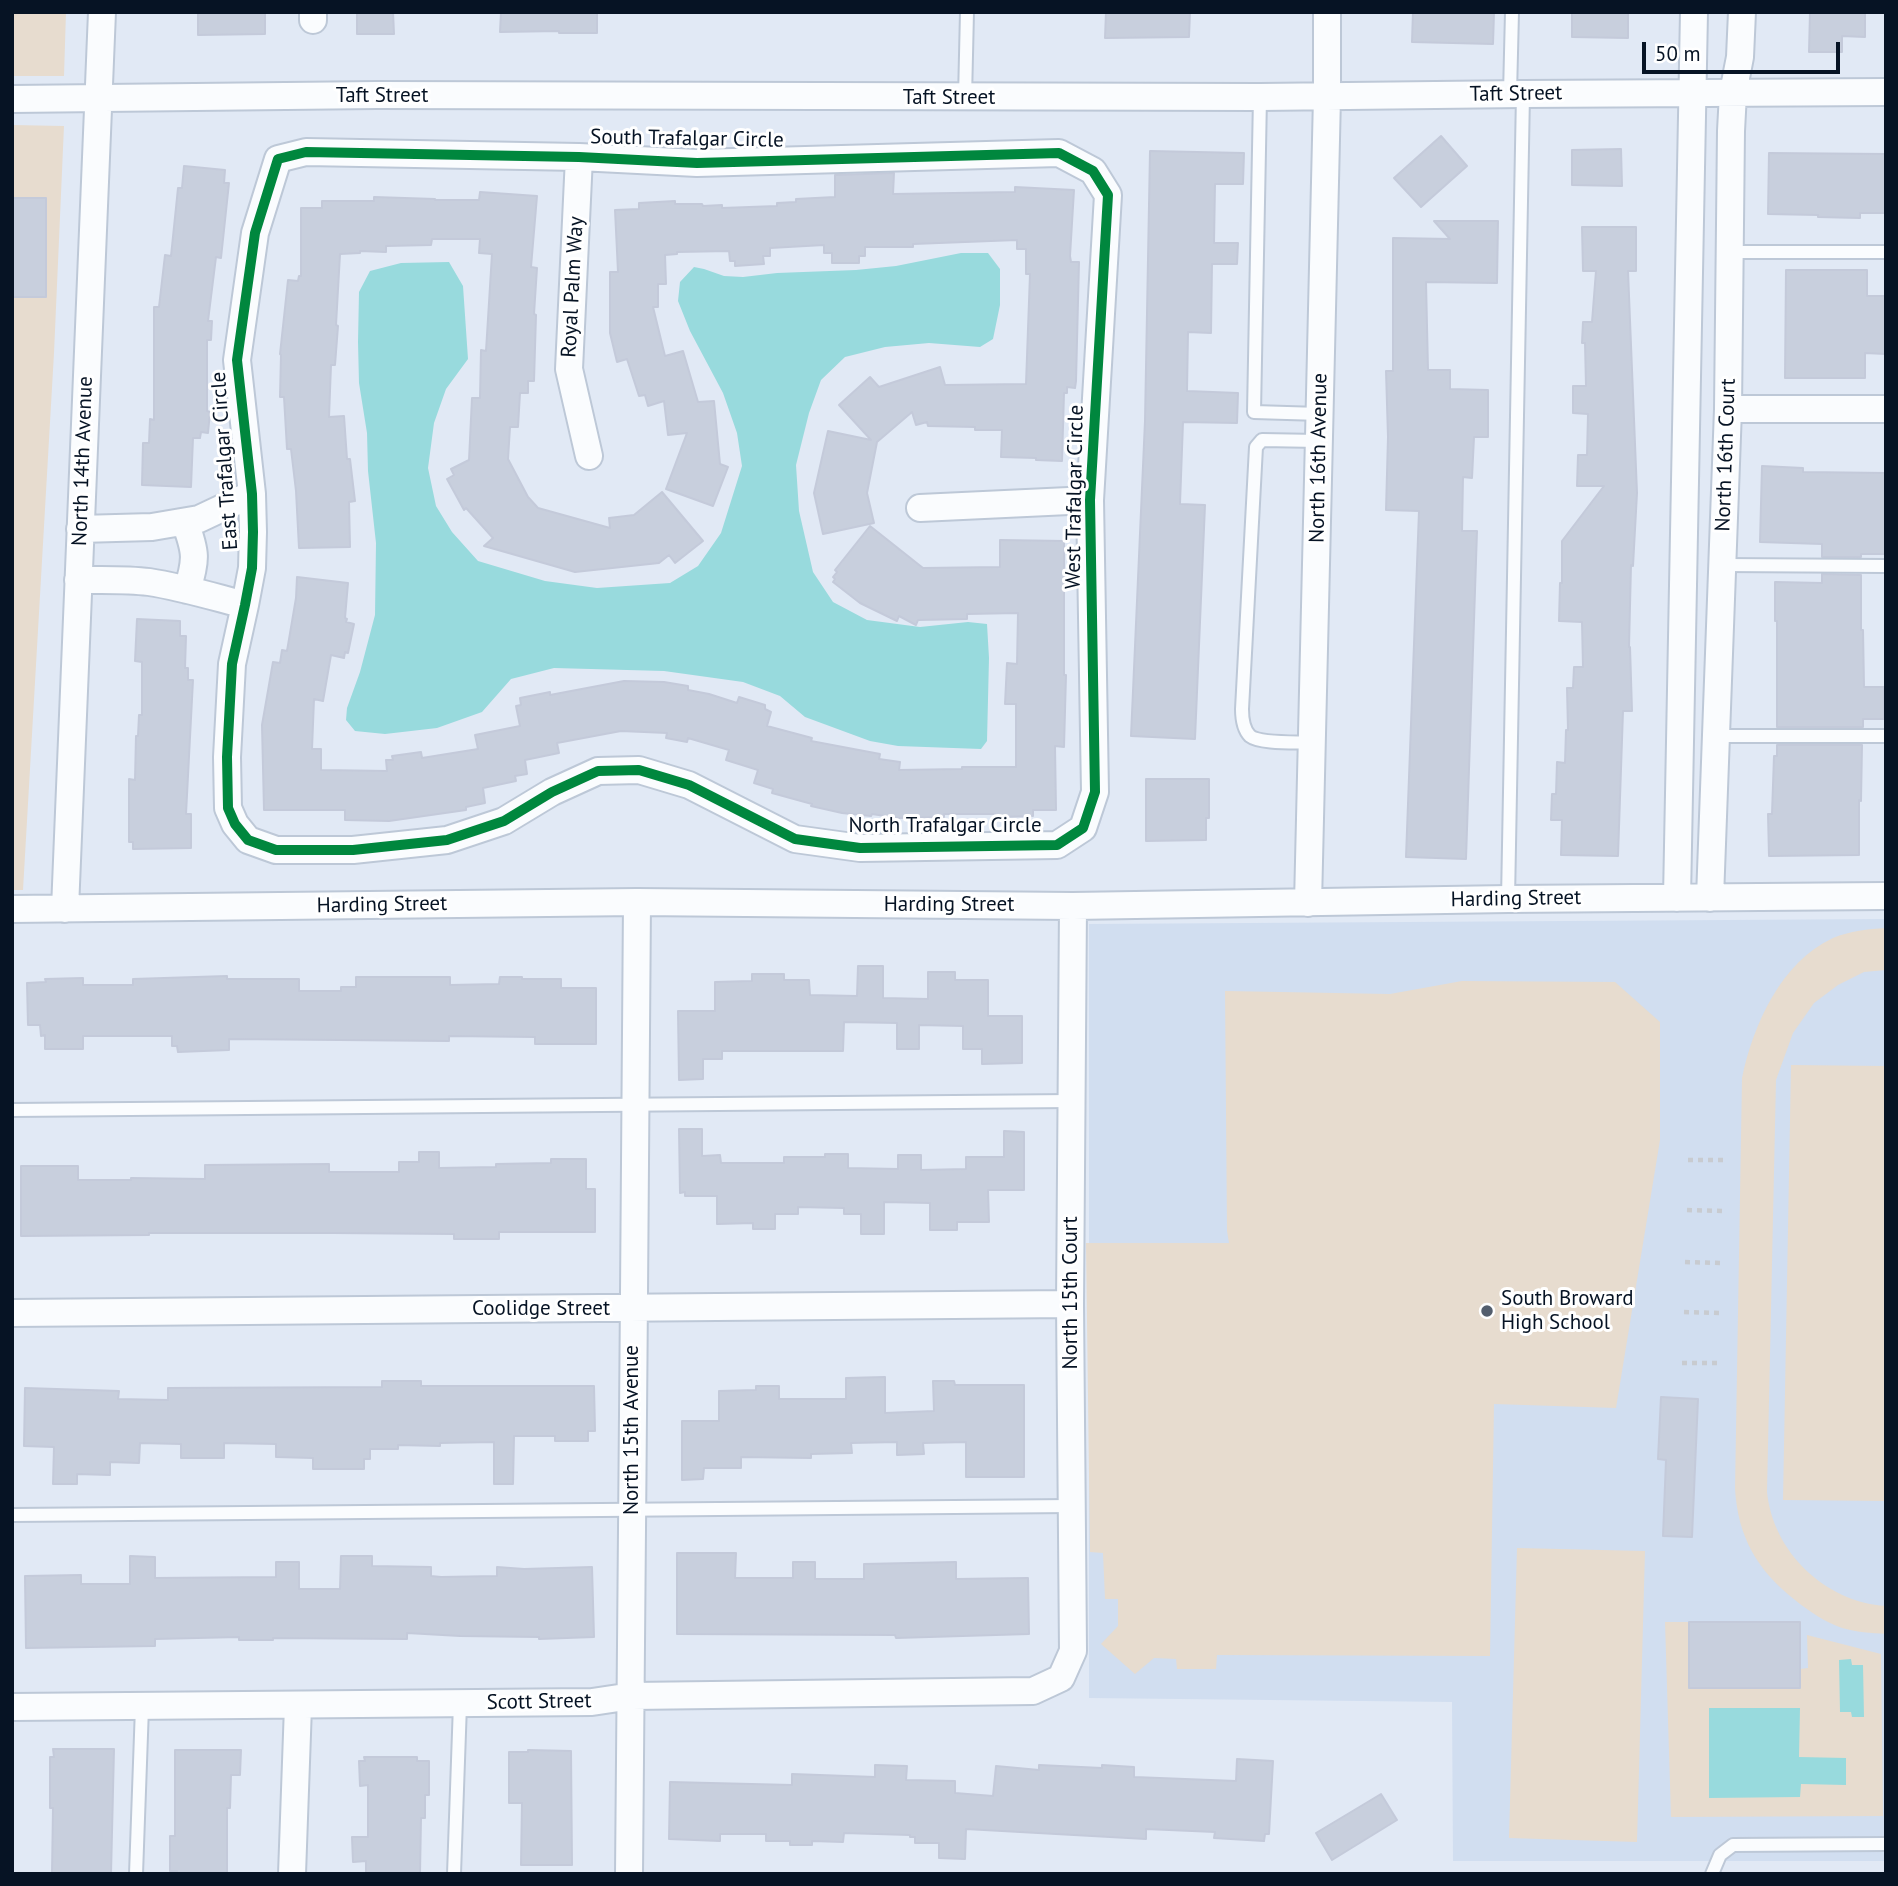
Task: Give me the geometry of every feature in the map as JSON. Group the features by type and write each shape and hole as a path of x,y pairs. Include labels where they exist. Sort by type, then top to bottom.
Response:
{"street":[{"name":"North 14th Avenue","path":"65,909 102,12"},
{"name":"North 16th Avenue","path":"1308,903 1327,12"},
{"name":"North 16th Court","path":"1676,898 1694,12"},
{"name":"North 16th Court","path":"1710,898 1728,409 1733,93 1741,57 1742,12"},
{"name":"Taft Street","path":"12,99 377,95 1327,97 1886,92"},
{"name":"South Trafalgar Circle","path":"278,159 306,152 579,157 697,163 1059,153 1093,170"},
{"name":"Royal Palm Way","path":"579,157 569,369 589,456"},
{"name":"East Trafalgar Circle","path":"248,840 235,824 228,808 227,757 232,664 252,568 253,532 252,494 237,360 255,233 278,159"},
{"name":"West Trafalgar Circle","path":"1083,828 1095,792 1090,500 1108,195 1093,170"},
{"path":"1728,409 1886,409"},
{"name":"East Trafalgar Circle","path":"80,529 122,529 185,522 199,519 252,494"},
{"path":"920,508 1090,500"},
{"path":"185,522 195,552 187,590"},
{"path":"78,580 151,582 245,606"},
{"name":"North Trafalgar Circle","path":"248,840 276,850 353,850 447,840 503,821 552,792 598,771 639,770 690,785 795,839 860,848 1057,845 1083,828"},
{"name":"Harding Street","path":"12,909 637,902 1073,906 1886,896"},
{"name":"North 15th Avenue","path":"629,1874 637,902"},
{"name":"North 15th Court","path":"1062,1678 1073,1651 1070,1304 1073,906"},
{"name":"Coolidge Street","path":"12,1312 1070,1304"},
{"name":"Scott Street","path":"12,1707 593,1702 632,1696 1033,1691 1062,1678"},
{"path":"292,1874 298,1706"}],"lane":[{"path":"965,98 967,12"},
{"path":"1508,899 1516,94 1512,12"},
{"path":"1261,97 1254,412 1320,414"},
{"path":"1730,252 1886,252"},
{"path":"1312,743 1260,740 1250,736 1243,724 1242,709 1256,447 1262,440 1319,441"},
{"path":"1722,565 1886,566"},
{"path":"1716,736 1886,736"},
{"path":"12,1110 1072,1101"},
{"path":"12,1515 1072,1506"},
{"path":"454,1874 460,1703"},
{"path":"136,1874 142,1707"},
{"path":"1712,1874 1720,1855 1733,1845 1886,1844"}],"path":[{"path":"1688,1160 1725,1160"},
{"path":"1687,1210 1725,1211"},
{"path":"1685,1262 1723,1263"},
{"path":"1684,1312 1721,1313"},
{"path":"1682,1363 1720,1363"}],"shaded area":[{"path":"12,12 66,12 64,76 12,76"},
{"path":"12,125 64,126 54,353 23,890 12,890"},
{"path":"961,253 988,253 1000,269 1000,305 993,339 980,347 929,343 885,347 845,357 821,380 809,413 796,465 799,511 813,572 833,602 867,620 920,627 968,622 987,624 987,741 981,749 898,746 870,741 805,717 780,696 743,682 664,671 554,668 511,679 482,712 437,728 385,734 355,731 346,720 347,708 375,615 376,543 368,471 367,433 359,383 358,342 359,292 370,271 401,263 449,262 463,286 468,359 446,389 434,423 428,468 436,506 452,532 478,561 545,581 597,588 670,583 698,566 721,533 742,466 737,433 723,393 690,331 678,301 680,282 694,267 724,276 743,277 896,266"},
{"name":"South Broward High School","path":"1886,919 1886,1861 1453,1861 1452,1702 1089,1698 1089,924"},
{"path":"1886,928 1886,970 1864,972 1838,985 1814,1003 1793,1033 1776,1080 1767,1492 1771,1514 1791,1553 1823,1584 1843,1595 1886,1606 1886,1634 1836,1626 1812,1613 1782,1589 1760,1564 1745,1537 1735,1489 1742,1078 1747,1058 1772,997 1798,963 1833,938"},
{"path":"1462,981 1615,982 1660,1022 1660,1140 1616,1408 1494,1404 1490,1656 1217,1655 1216,1669 1177,1669 1176,1659 1154,1658 1135,1674 1101,1644 1118,1626 1118,1599 1105,1599 1103,1553 1090,1552 1086,1243 1229,1243 1225,991 1390,994"},
{"path":"1791,1065 1886,1066 1886,1501 1783,1500"},
{"path":"1517,1548 1645,1551 1637,1842 1509,1838"},
{"path":"1665,1622 1689,1622 1689,1688 1799,1688 1800,1669 1808,1668 1807,1635 1881,1654 1883,1816 1671,1817"},
{"path":"1851,1659 1852,1665 1863,1665 1864,1717 1852,1717 1851,1712 1840,1712 1839,1660"},
{"path":"1709,1708 1800,1708 1799,1757 1846,1758 1846,1785 1801,1784 1800,1797 1709,1798"}],"building":[{"path":"198,12 265,12 265,34 198,35"},
{"path":"357,12 393,12 394,34 357,34"},
{"path":"501,12 597,12 597,33 500,32"},
{"path":"1106,12 1190,12 1189,37 1105,38"},
{"path":"1413,12 1494,12 1493,44 1412,42"},
{"path":"1572,12 1628,12 1628,38 1572,37"},
{"path":"1810,12 1865,12 1865,37 1842,36 1842,52 1809,52"},
{"path":"1441,136 1467,166 1421,207 1394,178"},
{"path":"1621,149 1622,186 1572,185 1572,150"},
{"path":"1150,151 1244,153 1243,184 1215,184 1214,243 1238,243 1237,264 1212,264 1211,333 1188,332 1187,391 1238,393 1237,423 1183,422 1180,504 1205,505 1195,739 1131,736 1145,421"},
{"path":"1769,153 1886,154 1886,213 1860,213 1860,218 1768,214"},
{"path":"184,166 225,170 224,183 229,183 221,258 216,257 208,321 212,321 211,340 207,340 207,411 210,412 208,433 201,432 200,438 193,438 191,487 142,485 143,443 149,443 150,419 154,420 154,307 159,307 165,255 171,256 178,188 182,188"},
{"path":"894,173 893,194 1015,192 1015,187 1074,190 1070,256 1071,262 1079,262 1076,381 1075,388 1067,387 1067,393 1064,393 1062,461 1001,457 1002,430 928,426 927,422 916,425 912,412 877,442 867,493 874,523 823,534 814,493 828,431 871,440 839,405 870,377 879,387 940,367 945,385 1026,384 1030,274 1026,274 1026,249 1017,249 1017,240 913,244 913,247 865,247 865,256 859,256 859,263 832,263 832,253 824,253 824,245 770,248 770,256 763,256 764,264 735,266 735,261 730,261 729,251 677,252 665,255 666,284 658,284 658,307 653,307 665,356 683,351 698,402 714,401 720,464 728,467 713,506 666,489 687,433 668,435 664,401 648,406 645,395 639,396 627,359 617,362 610,333 610,272 618,272 615,210 639,209 639,203 675,201 675,204 722,205 722,208 777,206 777,203 796,202 796,199 835,197 835,175"},
{"path":"480,192 537,196 531,267 537,268 534,381 528,381 528,393 520,393 518,427 510,427 508,459 528,497 538,508 610,528 609,518 634,515 662,492 703,541 675,563 669,555 659,563 575,572 484,546 493,538 466,508 464,510 447,479 454,475 451,469 469,460 472,398 480,398 481,350 486,351 492,254 479,253 480,239 432,239 431,245 386,246 386,252 360,251 340,254 338,326 335,365 331,365 329,417 344,416 347,459 350,459 355,501 349,502 350,547 299,548 291,449 287,449 284,397 280,397 280,354 288,280 298,281 301,276 301,208 322,208 322,201 374,201 374,197 479,200"},
{"path":"12,198 46,198 46,297 12,297"},
{"path":"1434,221 1498,221 1497,283 1426,282 1428,370 1450,370 1450,389 1488,390 1488,437 1474,437 1472,478 1463,477 1462,531 1477,531 1466,859 1406,857 1419,511 1386,510 1386,371 1393,371 1393,238 1450,239"},
{"path":"1582,227 1636,227 1636,271 1628,271 1637,493 1633,566 1631,565 1629,647 1632,711 1623,711 1618,856 1561,855 1562,820 1551,820 1552,794 1556,794 1557,762 1565,763 1568,730 1567,688 1573,688 1574,667 1583,667 1582,622 1559,621 1562,541 1604,486 1577,486 1578,455 1587,455 1588,414 1573,413 1573,386 1586,386 1583,322 1592,322 1596,271 1583,271"},
{"path":"1786,270 1867,270 1867,296 1886,296 1886,354 1865,353 1865,378 1785,378"},
{"path":"1762,466 1803,468 1803,472 1886,473 1886,554 1822,557 1822,544 1760,542"},
{"path":"870,526 923,568 1000,567 1000,540 1064,541 1064,747 1055,746 1056,810 1033,810 1033,816 1001,817 995,817 995,814 944,814 944,817 898,818 842,813 772,793 773,789 754,783 758,770 726,760 729,750 688,738 687,742 666,738 667,733 621,731 557,743 559,753 525,760 527,774 515,776 516,781 483,788 485,803 466,807 466,810 389,821 345,820 345,810 264,810 262,725 273,662 280,663 282,650 287,651 297,577 348,583 345,618 346,622 354,624 348,653 345,652 344,658 331,655 323,701 314,699 312,749 321,749 321,770 387,771 386,760 393,760 392,756 421,752 422,758 478,749 475,735 520,726 516,706 521,705 520,698 624,681 664,682 688,686 688,690 737,703 739,697 765,705 765,709 771,712 767,726 812,738 811,741 880,754 879,759 900,762 899,770 1016,767 1016,704 1005,704 1007,663 1017,664 1018,613 967,614 967,619 918,620 916,625 899,616 897,621 860,603 833,582 833,577 837,572 835,570"},
{"path":"1822,574 1861,575 1864,687 1884,687 1884,719 1863,719 1863,727 1777,727 1775,582 1822,583"},
{"path":"137,619 180,621 180,636 186,636 185,668 188,668 188,680 193,680 186,814 191,814 191,848 133,849 133,842 129,842 129,779 135,780 136,736 139,715 142,715 142,662 135,661"},
{"path":"1777,745 1862,745 1859,855 1769,856 1768,814 1772,814 1774,756 1777,756"},
{"path":"1146,779 1209,779 1206,840 1146,841"},
{"path":"858,966 883,966 883,998 928,999 928,972 955,972 955,980 988,980 988,1016 1022,1016 1022,1063 982,1064 982,1049 963,1049 963,1026 919,1025 919,1049 897,1049 897,1023 844,1022 843,1051 722,1051 722,1059 703,1059 703,1079 679,1080 678,1011 715,1011 715,982 752,981 752,974 784,974 784,980 809,980 810,995 857,996"},
{"path":"227,976 227,979 299,979 299,991 341,991 341,987 356,987 356,977 450,977 450,985 499,984 500,977 561,979 561,988 596,988 596,1044 535,1044 535,1037 449,1036 449,1041 229,1039 229,1050 178,1052 177,1046 172,1046 172,1036 83,1036 83,1049 45,1049 45,1035 41,1036 40,1025 28,1025 27,983 46,982 45,979 83,978 83,985 133,985 133,979"},
{"path":"679,1129 702,1129 702,1156 720,1155 721,1163 784,1163 784,1157 848,1154 848,1168 898,1169 898,1155 921,1155 921,1170 966,1169 966,1157 1004,1157 1004,1131 1024,1132 1024,1190 988,1190 989,1222 957,1222 957,1230 930,1230 930,1203 884,1202 884,1234 861,1234 861,1214 844,1214 844,1208 798,1207 798,1214 775,1214 775,1229 753,1229 753,1223 717,1224 717,1196 685,1196 685,1192 680,1193"},
{"path":"419,1152 439,1152 439,1168 496,1167 496,1164 551,1163 551,1159 586,1159 586,1189 595,1189 595,1232 499,1232 499,1239 454,1239 454,1234 333,1233 21,1236 21,1166 78,1166 78,1180 205,1179 205,1165 329,1164 329,1172 399,1172 399,1162 419,1162"},
{"path":"885,1377 885,1413 934,1411 933,1381 954,1381 955,1385 1024,1385 1024,1477 966,1477 966,1442 923,1443 924,1454 897,1455 897,1442 851,1443 852,1453 811,1454 811,1458 741,1457 741,1468 704,1468 703,1479 682,1480 682,1421 719,1421 719,1391 779,1386 779,1399 846,1399 846,1378"},
{"path":"382,1381 421,1381 421,1386 594,1386 595,1431 588,1431 588,1441 555,1441 555,1436 514,1436 513,1484 494,1484 494,1442 440,1443 440,1446 398,1445 398,1449 370,1449 370,1459 364,1459 364,1469 313,1469 313,1458 276,1457 276,1444 224,1443 224,1458 181,1458 181,1444 140,1443 139,1463 110,1462 110,1475 77,1474 77,1484 53,1484 54,1447 24,1446 25,1388 119,1391 118,1399 168,1400 168,1388 382,1387"},
{"path":"1661,1397 1698,1399 1692,1537 1663,1536 1666,1460 1658,1459"},
{"path":"677,1553 736,1553 735,1578 793,1578 793,1562 815,1562 815,1579 864,1579 864,1564 956,1562 956,1579 1028,1578 1029,1634 896,1638 895,1635 677,1634"},
{"path":"130,1556 155,1557 155,1578 276,1577 276,1562 299,1562 299,1589 340,1589 341,1556 372,1556 372,1566 431,1567 431,1576 441,1577 497,1576 497,1567 592,1567 594,1637 539,1639 407,1633 407,1639 239,1640 239,1637 155,1639 155,1646 26,1648 25,1576 81,1575 81,1584 130,1584"},
{"path":"1689,1622 1800,1622 1800,1688 1689,1688"},
{"path":"53,1749 114,1749 111,1874 52,1874 53,1808 50,1808 50,1757 54,1757"},
{"path":"175,1750 241,1750 240,1775 231,1775 230,1808 227,1808 227,1874 177,1874 177,1871 170,1871 170,1836 175,1836"},
{"path":"571,1751 572,1865 521,1865 522,1803 509,1803 509,1752"},
{"path":"364,1757 417,1757 417,1761 429,1761 429,1795 425,1795 425,1818 421,1818 420,1874 366,1874 366,1861 353,1862 352,1837 368,1837 368,1785 360,1786 359,1761 365,1761"},
{"path":"1237,1759 1273,1761 1269,1834 1265,1834 1264,1841 1214,1838 1215,1832 1146,1829 1146,1839 966,1829 965,1859 939,1858 939,1843 915,1843 915,1837 910,1835 844,1833 843,1842 812,1841 812,1845 766,1841 766,1834 720,1834 720,1841 669,1839 670,1782 792,1785 792,1774 875,1777 875,1765 907,1766 906,1780 955,1781 955,1793 993,1796 996,1766 1039,1770 1039,1765 1134,1767 1134,1777 1236,1781"},
{"path":"1381,1794 1397,1820 1332,1860 1316,1833"}],"cycle path":[{"path":"306,152 579,157 697,163 1059,153 1093,171 1108,195 1090,500 1095,792 1083,828 1057,845 860,848 795,839 689,785 639,770 598,771 552,792 504,821 447,840 353,850 276,850 248,840 235,824 228,808 227,757 232,664 252,568 253,532 252,494 237,360 255,233 278,159 306,152"}],"place":[{"name":"South Broward High School","path":"1487,1311"}]}
